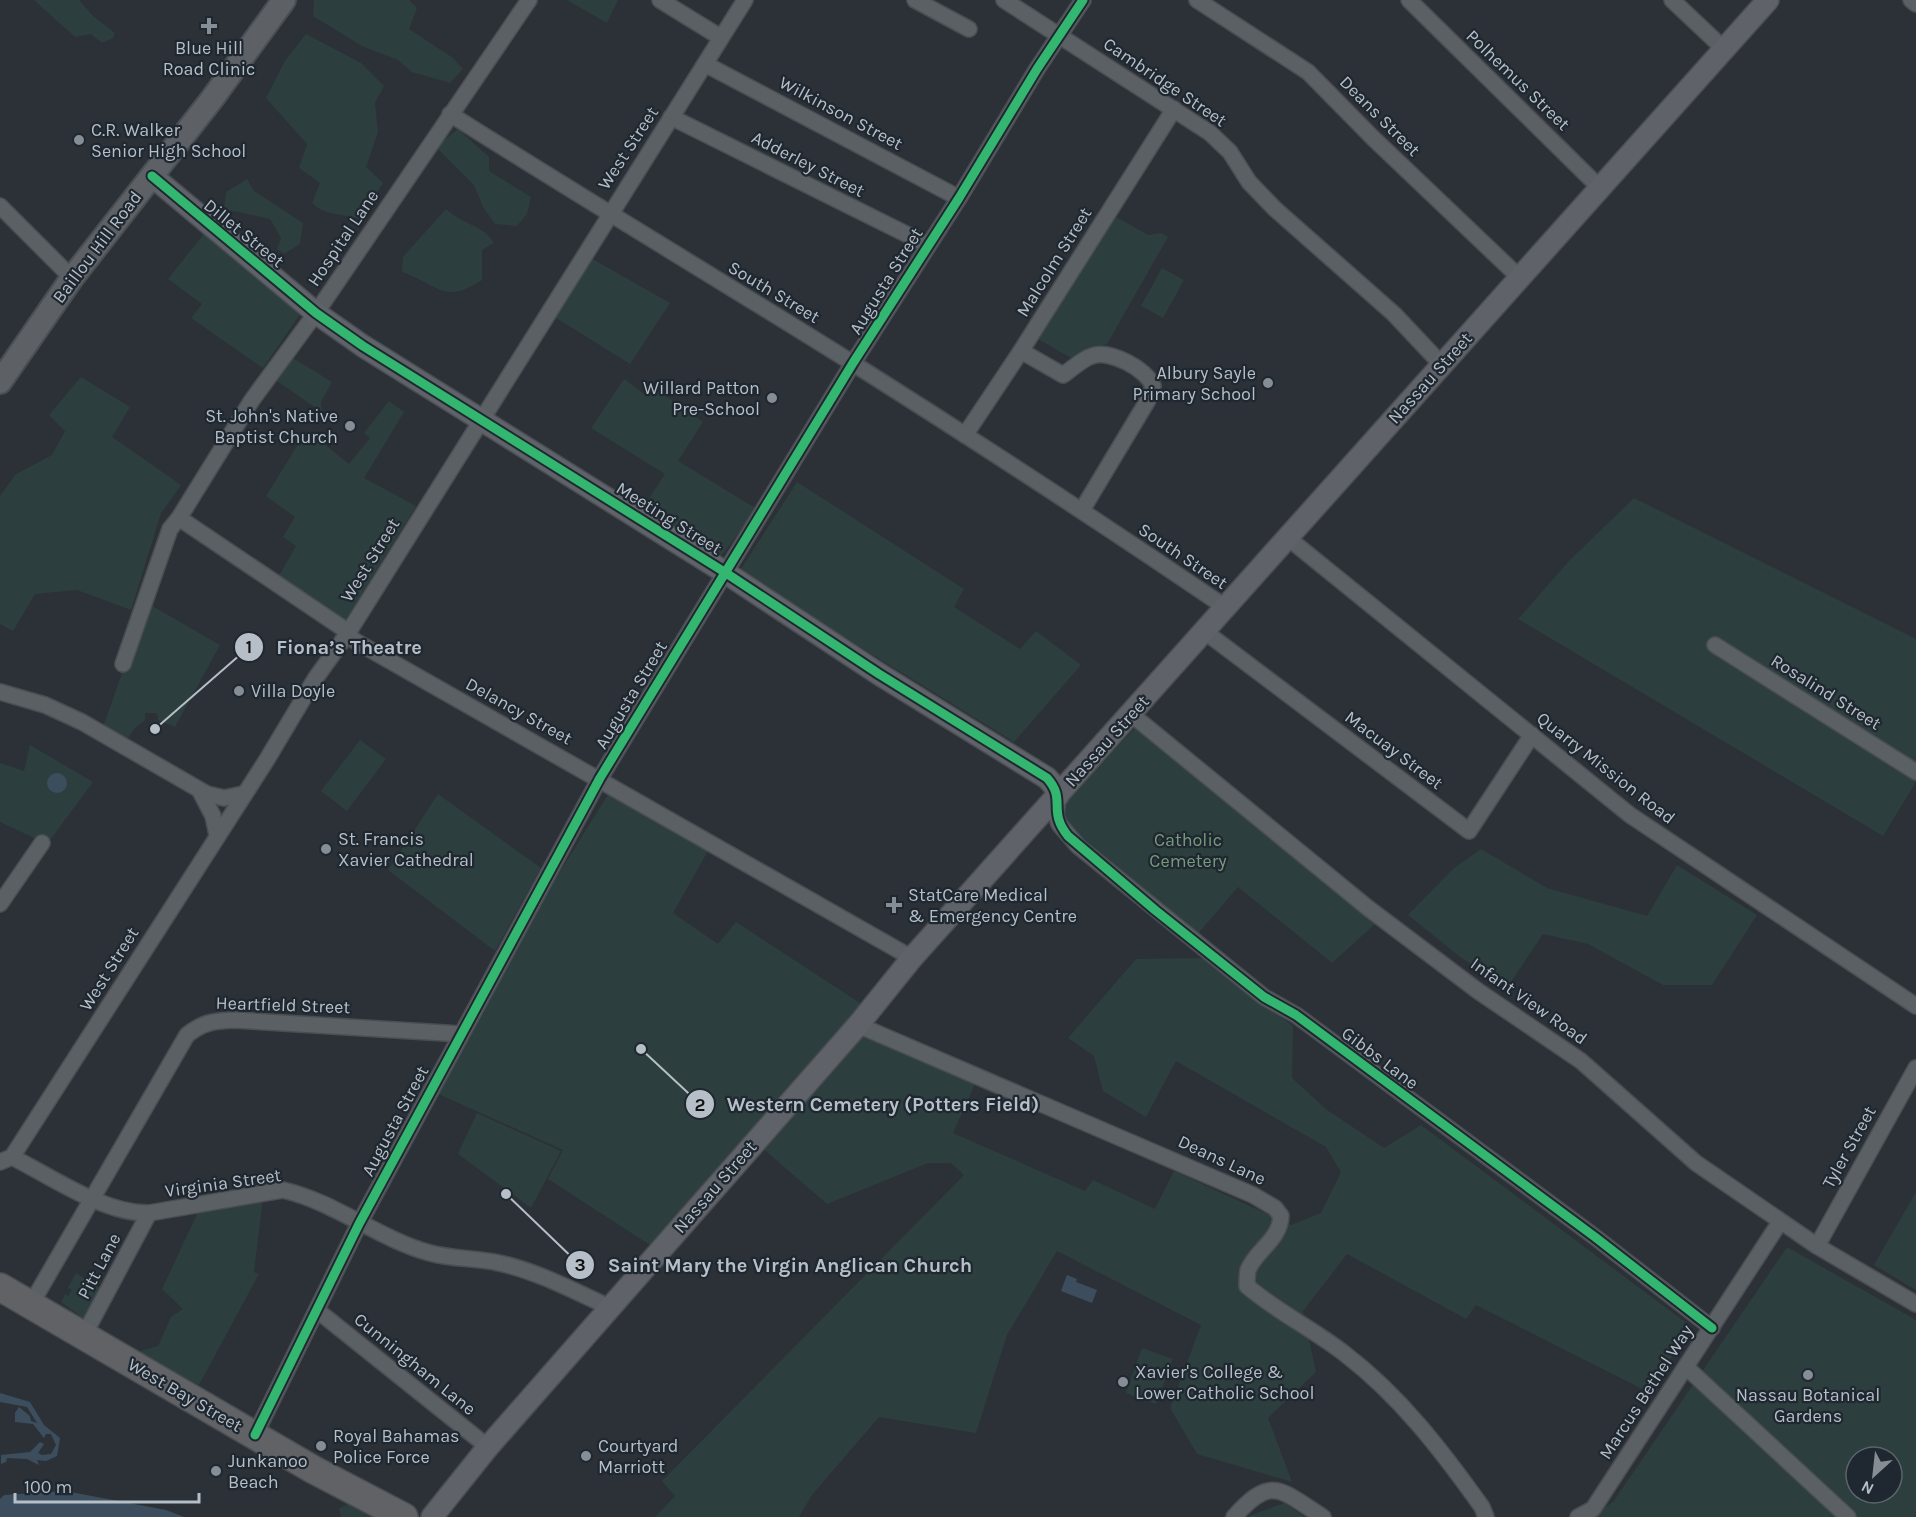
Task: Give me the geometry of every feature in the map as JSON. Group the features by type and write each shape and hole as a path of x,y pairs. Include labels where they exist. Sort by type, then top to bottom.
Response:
{"highway":[{"name":"West Bay Street","path":"0,1287 314,1470 404,1517"}],"main road":[{"name":"Baillou Hill Road","path":"0,382 72,278 284,0"},
{"name":"Nassau Street","path":"432,1517 488,1447 858,1025 912,958 1768,0"},
{"name":"Dillet Street","path":"152,176 316,313"},
{"name":"Meeting Street","path":"316,313 398,369 726,573 879,674 1047,778 1055,787 1058,796"}],"street":[{"name":"Hospital Lane","path":"123,664 170,529 252,400 316,313 529,0"},
{"path":"660,0 720,38"},
{"name":"West Street","path":"6,1159 217,835 315,679 348,633 480,419 745,0"},
{"path":"915,0 969,29"},
{"name":"Cambridge Street","path":"1004,0 1210,133 1230,152 1249,182 1275,209 1395,314 1442,365"},
{"name":"Augusta Street","path":"255,1435 359,1224 600,778 853,363 1083,0"},
{"name":"Deans Street","path":"1197,0 1308,72 1373,138 1520,278"},
{"name":"Polhemus Street","path":"1409,0 1599,187"},
{"path":"1672,0 1724,49"},
{"name":"Wilkinson Street","path":"705,64 959,198"},
{"name":"Malcolm Street","path":"965,435 1174,110"},
{"name":"South Street","path":"450,114 608,215 853,363 1082,510 1225,607"},
{"name":"Adderley Street","path":"671,117 928,245"},
{"path":"0,206 72,278"},
{"path":"1021,351 1063,375 1092,355 1112,356 1150,378 1153,386 1148,400 1082,510"},
{"name":"Delancy Street","path":"179,518 348,633 355,641 600,778 912,958"},
{"name":"Quarry Mission Road","path":"1288,538 1666,840 1916,1006"},
{"name":"Macuay Street","path":"1204,631 1469,831 1533,735"},
{"name":"Rosalind Street","path":"1715,645 1916,772"},
{"path":"0,692 45,705 82,722 200,791 225,798 243,794"},
{"name":"Infant View Road","path":"1131,714 1374,913 1478,991 1581,1061 1696,1163 1816,1246 1916,1304"},
{"path":"200,791 213,816 217,835"},
{"name":"Gibbs Lane","path":"1058,796 1056,815 1068,836 1155,910 1264,997 1296,1015 1595,1237 1712,1328"},
{"path":"0,904 42,843"},
{"name":"Heartfield Street","path":"94,1198 187,1035 198,1025 209,1021 234,1020 461,1034"},
{"name":"Deans Lane","path":"858,1025 1253,1194 1275,1208 1281,1216 1280,1224 1273,1238 1248,1270 1247,1286 1261,1298 1345,1353 1383,1386 1440,1448 1482,1507 1486,1517"},
{"name":"Tyler Street","path":"1816,1246 1916,1068"},
{"name":"Virginia Street","path":"6,1159 119,1210 149,1213 283,1190 305,1196 359,1224 430,1253 500,1263 554,1282 609,1307"},
{"path":"30,1306 94,1198"},
{"name":"Pitt Lane","path":"83,1337 149,1213"},
{"name":"Marcus Bethel Way","path":"1578,1517 1598,1513 1686,1367 1780,1221"},
{"name":"Cunningham Lane","path":"318,1311 488,1447"},
{"path":"1686,1367 1848,1517"},
{"path":"1234,1517 1252,1497 1262,1491 1279,1490 1323,1517"}],"green space":[{"path":"34,0 79,0 93,16 115,33 113,38 102,43 91,34 75,37"},
{"path":"314,0 409,0 417,8 409,29 453,58 463,69 450,83 412,72 398,60 362,46 313,16"},
{"path":"567,0 618,0 607,23"},
{"path":"306,34 361,63 384,86 375,103 378,132 366,167 383,183 359,219 322,210 312,203 320,183 299,168 307,144 266,98 285,61"},
{"path":"458,129 489,157 489,171 531,197 527,214 517,226 495,224 483,207 474,185 436,147"},
{"path":"247,179 254,191 303,223 300,244 284,254 277,249 281,238 270,219 224,209 226,192"},
{"path":"446,209 484,232 494,243 482,250 482,280 469,287 450,292 402,272 403,257"},
{"path":"1116,217 1148,235 1161,233 1168,237 1107,344 1073,359 1038,339"},
{"path":"206,231 303,310 263,368 191,318 202,304 168,279"},
{"path":"589,257 670,303 630,364 553,316"},
{"path":"1162,268 1184,280 1163,318 1141,306"},
{"path":"293,358 332,382 321,402 322,412 277,381"},
{"path":"81,377 130,407 112,437 181,485 161,513 131,610 77,590 35,594 13,631 0,624 0,496 16,474 52,455 65,431 49,415"},
{"path":"624,379 644,394 653,387 703,422 678,461 757,509 719,559 641,511 665,474 591,428"},
{"path":"389,401 404,412 364,478 416,506 343,624 277,579 296,546 283,537 295,517 266,496 304,435 319,440 349,464 370,438 364,433"},
{"path":"797,482 964,589 954,607 1020,649 1036,631 1081,665 1014,742 739,572"},
{"path":"1634,498 1916,639 1916,782 1883,836 1518,619 1569,561"},
{"path":"147,603 220,645 175,727 158,720 157,713 145,713 145,720 135,728 126,741 103,727"},
{"name":"Catholic Cemetery","path":"1135,728 1375,924 1332,963 1238,887 1196,936 1062,820 1061,807"},
{"path":"360,740 386,759 347,811 321,791"},
{"path":"30,745 93,782 47,844 0,822 0,763 24,771"},
{"path":"609,793 708,851 673,913 718,944 736,922 863,1005 650,1245 548,1179 563,1150 434,1092 536,910"},
{"path":"438,794 541,868 495,951 388,870"},
{"path":"1481,849 1547,888 1647,916 1677,865 1757,915 1712,985 1663,985 1588,944 1543,934 1507,988 1459,956 1408,915 1454,868"},
{"path":"1203,958 1293,1026 1292,1078 1327,1110 1384,1148 1421,1125 1692,1327 1648,1392 1476,1305 1466,1319 1347,1254 1303,1311 1316,1372 1268,1418 1292,1482 1197,1454 1170,1408 1201,1325 1057,1251 1007,1335 976,1433 879,1417 812,1495 799,1517 655,1517 675,1496 662,1481 964,1175 951,1163 928,1163 827,1204 760,1146 862,1033 976,1082 953,1133 1085,1191 1093,1180 1155,1209 1174,1171 1291,1225 1321,1213 1341,1172 1326,1147 1176,1061 1146,1117 1103,1091 1094,1056 1068,1038 1136,959"},
{"path":"477,1113 561,1151 531,1208 458,1154"},
{"path":"1916,1192 1916,1290 1874,1265"},
{"path":"263,1198 254,1272 259,1274 199,1385 137,1352 158,1346 171,1317 183,1309 162,1289 198,1212"},
{"name":"Nassau Botanical Gardens","path":"1787,1247 1916,1320 1916,1517 1589,1517 1613,1502"},
{"path":"76,1273 103,1290 86,1320 61,1302 65,1294 68,1296 72,1290 68,1288"},
{"path":"1142,1348 1173,1359 1156,1404 1126,1393"},
{"path":"354,1502 384,1517 341,1517 339,1508"},
{"path":"1284,1503 1305,1517 1249,1517 1249,1516"}],"water":[{"path":"57,773 64,776 67,783 64,790 57,793 50,790 47,783 50,776"},
{"path":"1067,1275 1077,1279 1076,1282 1097,1290 1092,1303 1061,1291"},
{"path":"0,1393 30,1402 44,1425 60,1438 57,1456 46,1461 37,1460 39,1465 27,1459 7,1458 6,1462 1,1464 1,1455 30,1452 40,1442 44,1444 38,1453 51,1454 56,1445 51,1434 46,1434 44,1438 33,1424 15,1422 15,1413 19,1407 30,1416 31,1421 37,1423 27,1407 0,1402"},
{"path":"65,1491 166,1510 184,1517 0,1517 0,1499 4,1495"}],"cycle path":[{"path":"255,1435 359,1224 600,778 853,363 959,198 1037,69 1083,0"},
{"path":"152,176 316,313 363,346 726,573 879,674 1047,778 1056,793 1057,812 1068,836 1155,910 1264,997 1296,1015 1595,1237 1712,1328"}],"place":[{"name":"Blue Hill Road Clinic","path":"209,26"},
{"name":"C.R. Walker Senior High School","path":"79,140"},
{"name":"Albury Sayle Primary School","path":"1268,383"},
{"name":"Willard Patton Pre-School","path":"772,398"},
{"name":"St. John's Native Baptist Church","path":"350,426"},
{"name":"Villa Doyle","path":"239,691"},
{"name":"Fiona’s Theatre","path":"155,729"},
{"name":"St. Francis Xavier Cathedral","path":"326,849"},
{"name":"StatCare Medical & Emergency Centre","path":"894,905"},
{"name":"Western Cemetery (Potters Field)","path":"641,1049"},
{"name":"Saint Mary the Virgin Anglican Church","path":"506,1194"},
{"name":"Nassau Botanical Gardens","path":"1808,1375"},
{"name":"Xavier's College & Lower Catholic School","path":"1123,1382"},
{"name":"Royal Bahamas Police Force","path":"321,1446"},
{"name":"Courtyard Marriott","path":"586,1456"},
{"name":"Junkanoo Beach","path":"216,1471"}]}
